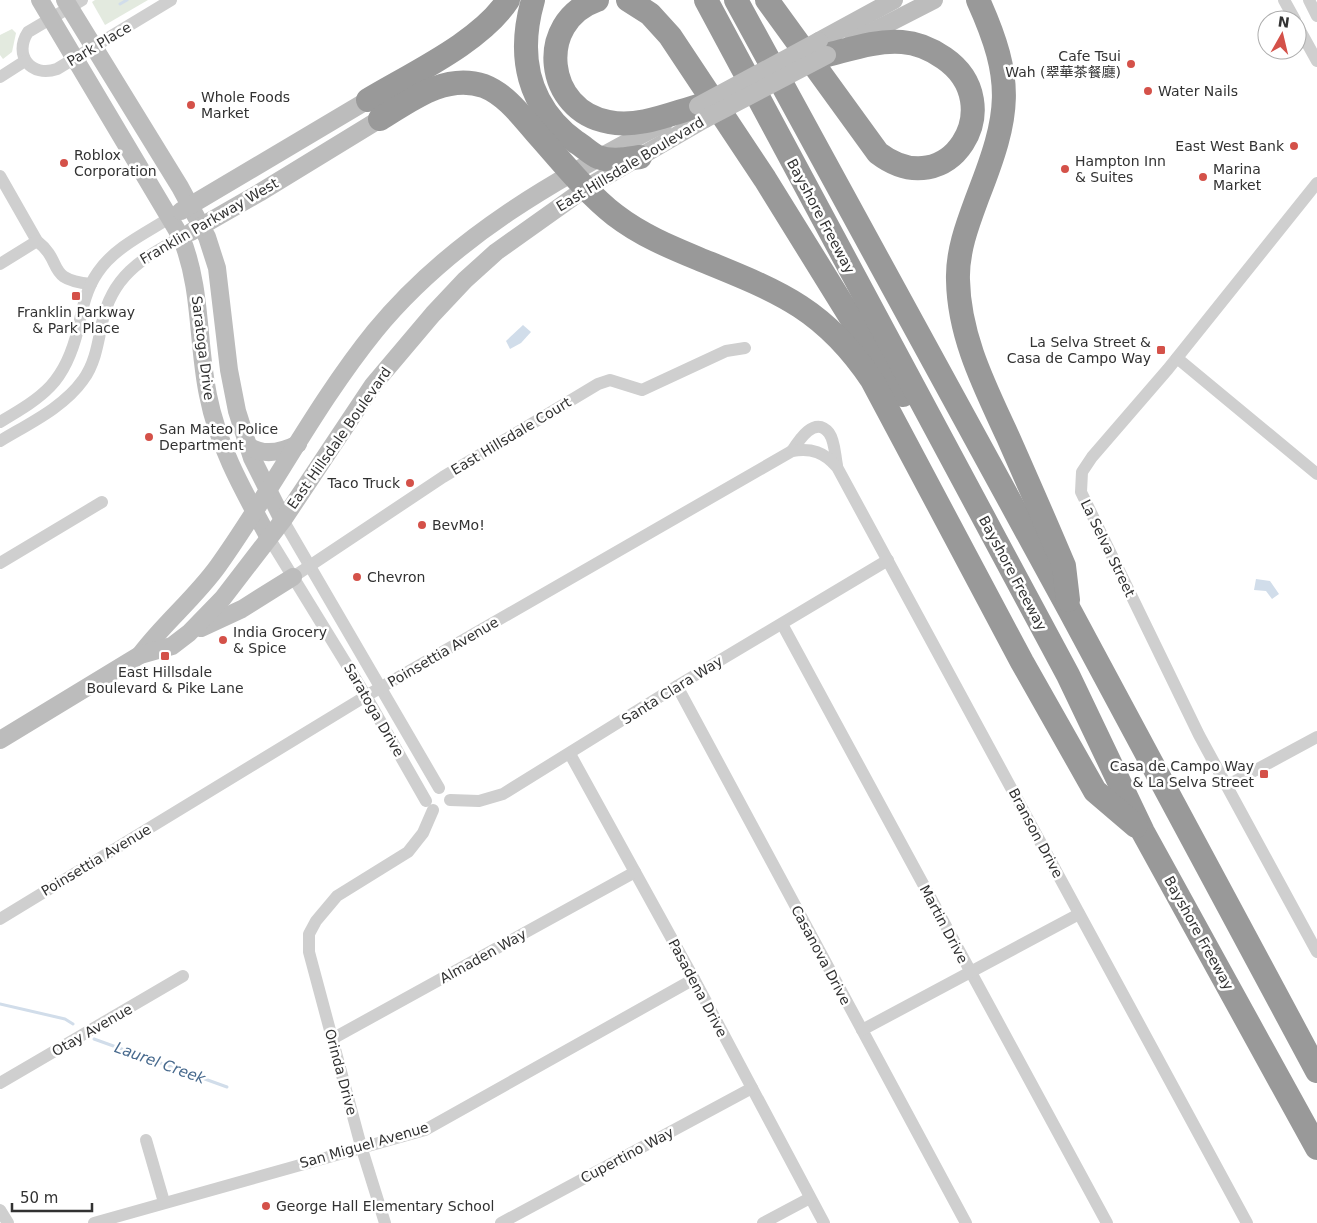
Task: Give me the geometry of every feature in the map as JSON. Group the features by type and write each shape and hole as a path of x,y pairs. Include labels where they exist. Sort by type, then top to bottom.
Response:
{"highway":[{"path":"374,110 472,37 496,17 508,0"},
{"path":"533,0 528,18 525,47 529,77 541,105 555,124 598,157 617,160 640,157"},
{"path":"597,0 577,10 564,26 557,43 555,66 558,78 570,100 579,110 593,117 620,124 702,113"},
{"path":"628,0 650,14 670,36 765,179 876,357 961,475"},
{"name":"Bayshore Freeway","path":"706,0 1064,667 1143,832 1317,1148"},
{"name":"Bayshore Freeway","path":"736,0 1070,611 1317,1071"},
{"path":"767,0 878,153 889,162 903,168 918,170 934,167 948,160 959,150 972,124 972,96 962,76 948,61 926,47 900,42 823,48"},
{"path":"978,0 999,56 1005,91 1004,109 997,146 961,246 958,277 960,310 967,339 979,373 1064,566 1070,611"},
{"path":"374,110 434,88 459,82 484,86 494,91 514,107 578,180 616,215 643,233 794,301 831,330 854,354 876,387 1026,669 1095,791 1143,832"}],"main road":[{"name":"Saratoga Drive","path":"40,0 171,217 188,253 196,291 204,372 212,416 225,453 269,538"},
{"name":"East Hillsdale Boulevard","path":"823,48 894,0"},
{"name":"East Hillsdale Boulevard","path":"0,740 140,654 172,646 189,633 223,598 283,520 359,405 433,314 496,252 578,180 598,157 702,113 823,48 934,0"},
{"name":"Saratoga Drive","path":"72,3 94,47 201,226 217,268 232,390 248,445 267,491 283,520"},
{"name":"Franklin Parkway West","path":"171,217 190,205 374,110"},
{"name":"Franklin Parkway West","path":"181,237 201,226 374,110"},
{"name":"East Hillsdale Boulevard","path":"140,654 154,636 205,583 254,512 334,388 375,331 431,271 508,212 578,180 640,157 702,113"},
{"path":"248,445 254,450 283,451 298,444"},
{"path":"189,633 242,609 294,577"}],"street":[{"name":"Park Place","path":"25,61 30,67 43,72 57,69 171,0"},
{"path":"1308,0 1317,16"},
{"path":"0,77 25,61 22,54 24,39 34,28 72,3"},
{"path":"1307,44 1317,62"},
{"path":"0,176 37,241 43,246 65,279 91,284"},
{"name":"La Selva Street","path":"1317,183 1177,358 1092,457 1082,472 1081,492 1199,734 1317,952"},
{"name":"Franklin Parkway West","path":"0,422 46,392 66,366 91,284 107,260 119,250 171,217"},
{"name":"Franklin Parkway West","path":"0,441 56,406 76,389 89,370 98,347 104,314 117,285 136,264 181,237"},
{"path":"0,264 37,241"},
{"name":"East Hillsdale Court","path":"294,577 443,477 598,384 610,380 642,390 726,350 745,348"},
{"path":"1177,358 1317,474"},
{"path":"792,451 806,431 818,428 825,430 832,439 837,467"},
{"name":"Poinsettia Avenue","path":"0,919 366,696 792,451 816,450"},
{"name":"Branson Drive","path":"816,450 828,457 837,467 1247,1223"},
{"path":"0,563 102,502"},
{"name":"Saratoga Drive","path":"283,520 439,788"},
{"name":"Saratoga Drive","path":"269,538 366,696 430,806"},
{"name":"Santa Clara Way","path":"450,800 479,801 503,794 677,686 888,560"},
{"name":"Martin Drive","path":"782,624 1107,1223"},
{"name":"Casanova Drive","path":"677,686 966,1223"},
{"path":"1228,785 1317,737"},
{"name":"Pasadena Drive","path":"570,754 694,979 824,1223"},
{"path":"439,788 447,792 450,800 444,810 430,806 428,792 439,788"},
{"name":"Orinda Drive","path":"385,1223 309,952 309,934 316,921 337,896 408,852 423,833 430,806"},
{"name":"Almaden Way","path":"332,1039 635,872"},
{"path":"862,1030 1079,914"},
{"name":"Otay Avenue","path":"0,1083 183,976"},
{"name":"San Miguel Avenue","path":"94,1223 362,1146 425,1130 694,979"},
{"name":"Cupertino Way","path":"502,1223 752,1088"},
{"path":"146,1140 164,1202"},
{"path":"763,1223 810,1198"},
{"path":"0,1210 8,1223"}],"shaded area":[{"path":"95,0 148,0 105,25 92,2"},
{"path":"12,29 16,33 12,52 3,59 0,55 0,35"},
{"path":"523,325 531,332 521,343 510,349 506,341"},
{"path":"1256,579 1270,581 1279,594 1272,599 1266,591 1254,590"}],"waterway":[{"path":"120,4 127,0"},
{"name":"Laurel Creek","path":"0,1004 65,1019 73,1024"},
{"name":"Laurel Creek","path":"94,1039 227,1087"}],"place":[{"name":"Cafe Tsui Wah (翠華茶餐廳)","path":"1131,64"},
{"name":"Water Nails","path":"1148,91"},
{"name":"Whole Foods Market","path":"191,105"},
{"name":"East West Bank","path":"1294,146"},
{"name":"Roblox Corporation","path":"64,163"},
{"name":"Hampton Inn & Suites","path":"1065,169"},
{"name":"Marina Market","path":"1203,177"},
{"name":"Franklin Parkway & Park Place","path":"76,296"},
{"name":"La Selva Street & Casa de Campo Way","path":"1161,350"},
{"name":"San Mateo Police Department","path":"149,437"},
{"name":"Taco Truck","path":"410,483"},
{"name":"BevMo!","path":"422,525"},
{"name":"Chevron","path":"357,577"},
{"name":"India Grocery & Spice","path":"223,640"},
{"name":"East Hillsdale Boulevard & Pike Lane","path":"165,656"},
{"name":"Casa de Campo Way & La Selva Street","path":"1264,774"},
{"name":"George Hall Elementary School","path":"266,1206"}]}
